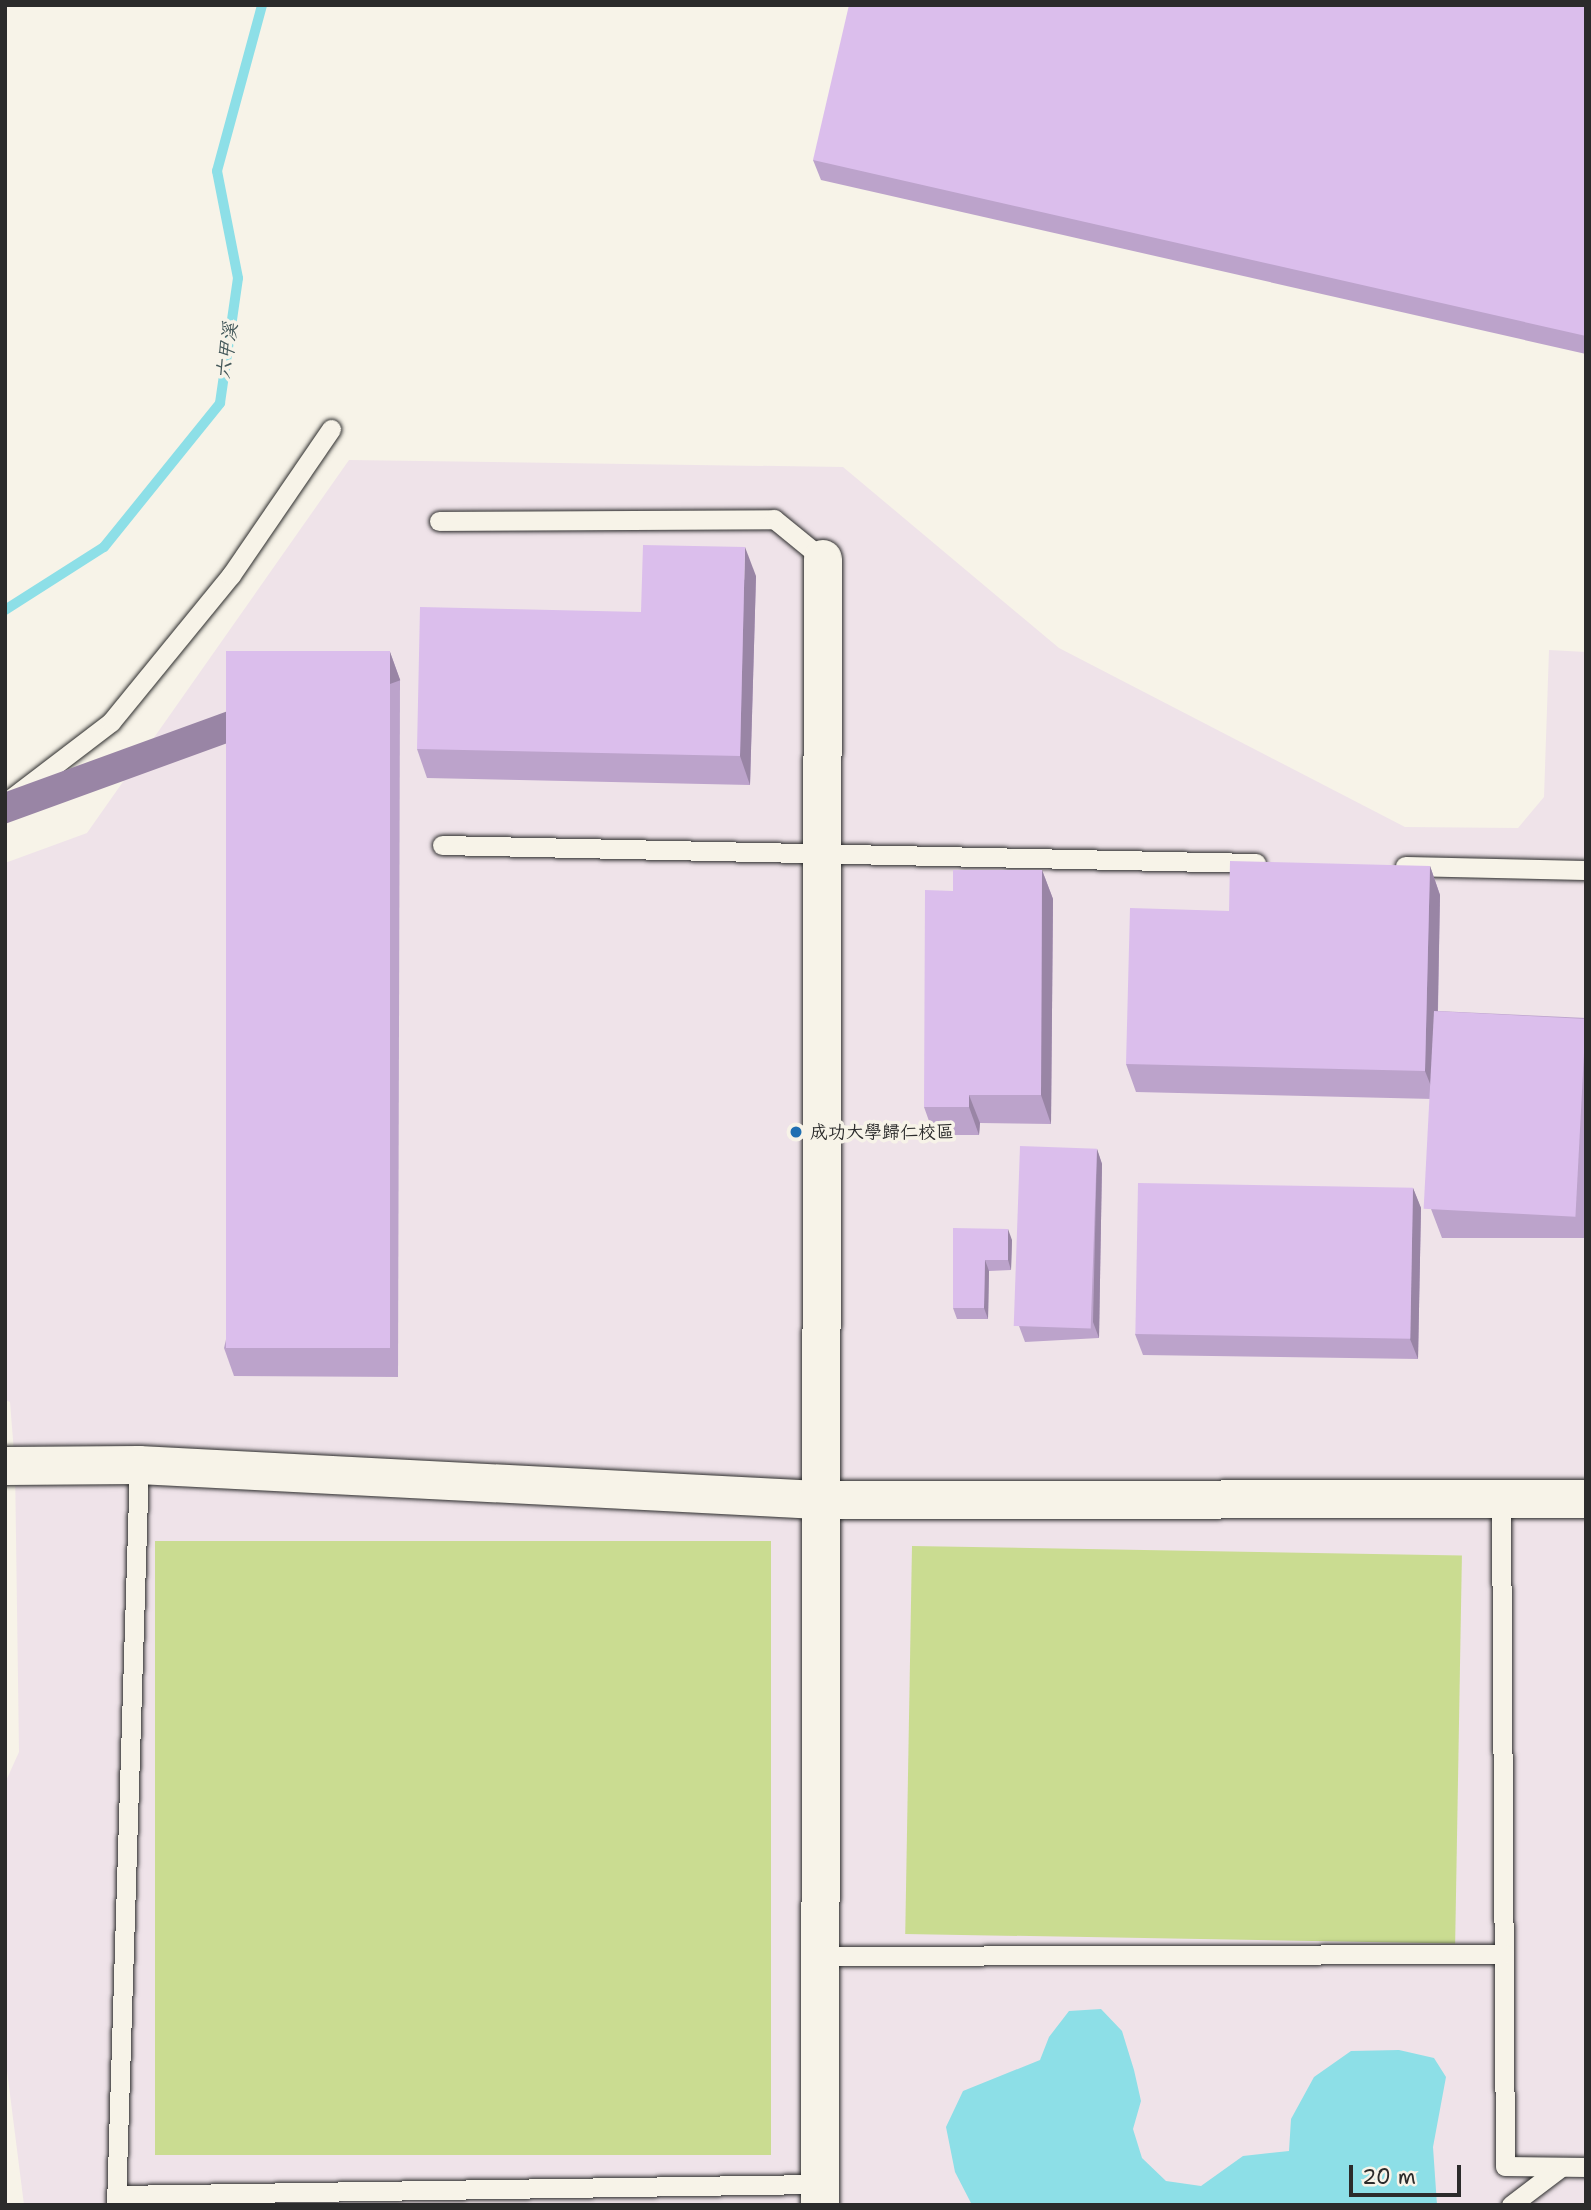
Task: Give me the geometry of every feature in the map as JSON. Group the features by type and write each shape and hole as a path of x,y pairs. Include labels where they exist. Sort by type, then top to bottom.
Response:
{"street":[{"path":"820,2194 818,1500 824,559"},
{"path":"5,1466 139,1465 818,1500 1586,1499"}],"lane":[{"path":"5,803 111,722 231,575 331,429"},
{"path":"439,521 774,519 824,559"},
{"path":"442,845 1280,863"},
{"path":"1391,866 1586,870"},
{"path":"139,1465 116,2200 820,2194"},
{"path":"1502,1499 1505,2166 1586,2167"},
{"path":"819,1956 1504,1954"},
{"path":"1511,2205 1561,2167"}],"shaded area":[{"name":"成功大學歸仁校區","path":"349,460 843,467 1059,648 1405,827 1518,828 1544,797 1549,650 1586,652 1586,2205 24,2205 5,2055 5,1783 19,1752 15,1465 10,1402 5,1400 5,863 87,833"}],"green space":[{"path":"155,1541 771,1541 771,2155 155,2155"},
{"path":"912,1546 1462,1556 1455,1944 905,1934"}],"water":[{"path":"1101,2009 1122,2031 1134,2070 1141,2101 1133,2129 1142,2158 1166,2181 1201,2186 1243,2156 1289,2151 1291,2119 1314,2077 1351,2051 1399,2050 1434,2058 1446,2077 1433,2147 1437,2205 972,2205 955,2172 946,2127 963,2091 1040,2060 1049,2037 1069,2011"}],"building":[{"path":"849,5 1586,5 1586,336 813,160"},
{"path":"643,545 745,547 740,756 417,749 420,607 641,612"},
{"path":"226,651 390,651 390,1348 226,1348"},
{"path":"1230,861 1430,866 1425,1071 1126,1064 1130,908 1229,911"},
{"path":"953,870 1042,870 1041,1095 969,1095 969,1107 924,1107 925,890 953,891"},
{"path":"1434,1011 1586,1019 1575,1217 1424,1209"},
{"path":"1020,1146 1097,1149 1091,1329 1014,1326"},
{"path":"1138,1183 1413,1188 1410,1339 1135,1334"},
{"path":"953,1228 1008,1229 1008,1260 985,1260 984,1308 953,1308"}],"waterway":[{"name":"六甲溪","path":"5,610 104,547 220,403 238,278 217,171 262,5"}],"place":[{"name":"成功大學歸仁校區","path":"796,1132"}]}
